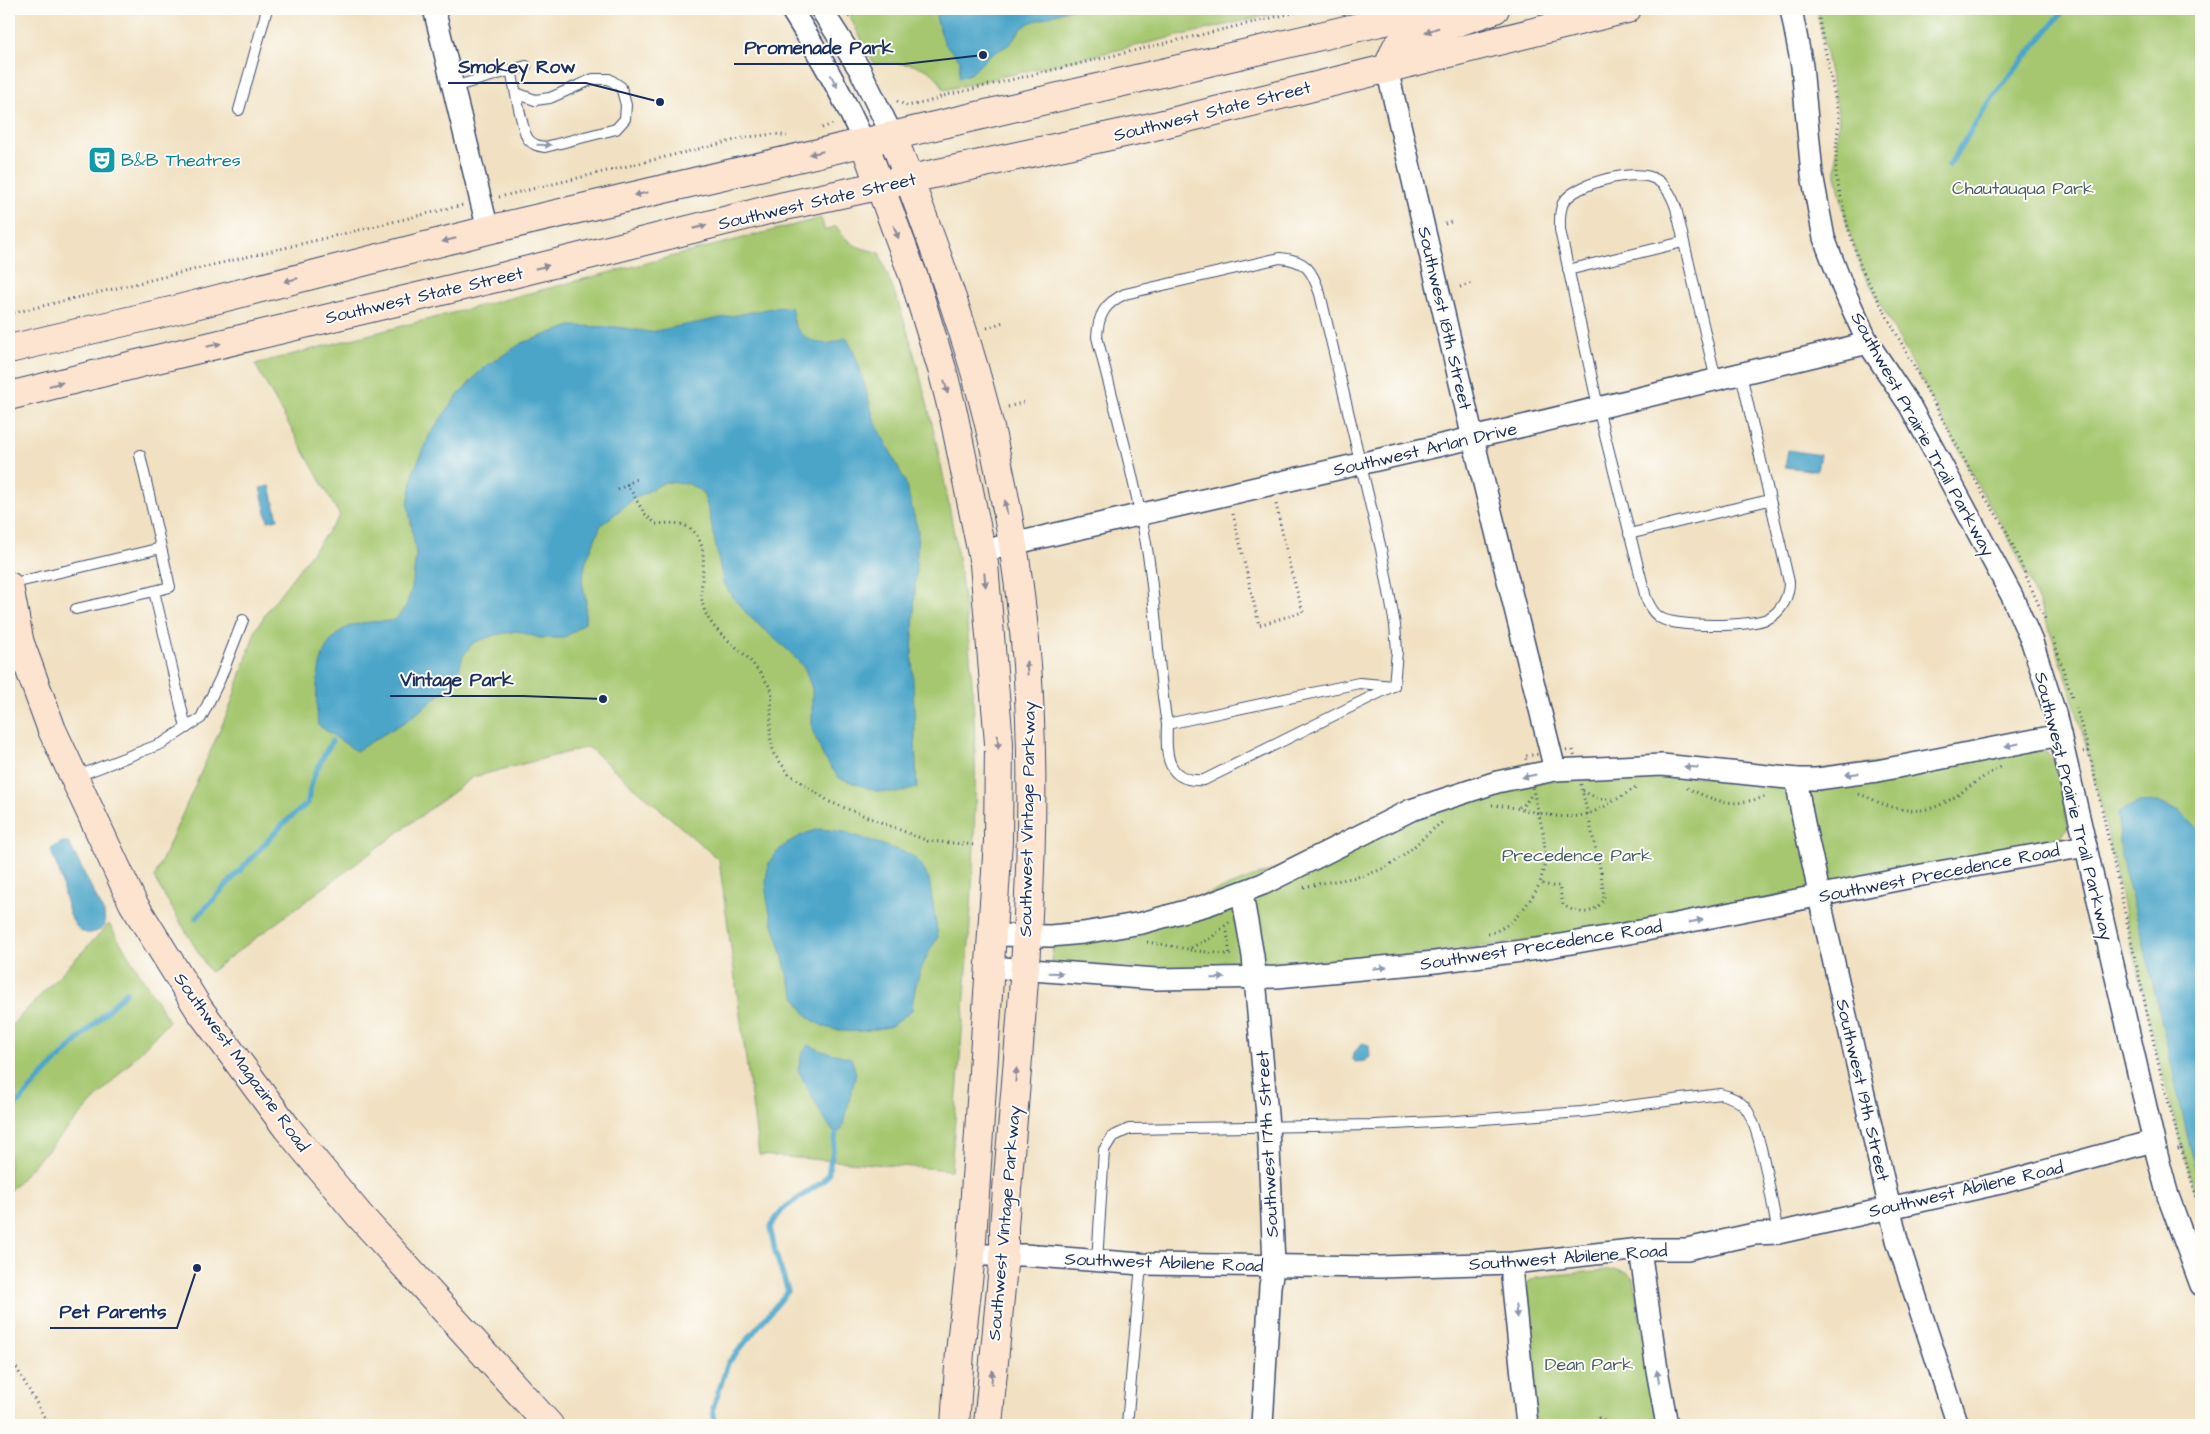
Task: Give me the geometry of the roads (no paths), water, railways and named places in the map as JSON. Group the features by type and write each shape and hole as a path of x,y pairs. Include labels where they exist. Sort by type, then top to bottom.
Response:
{"street":[{"path":"434,9 488,230"},
{"name":"Southwest Vintage Parkway","path":"791,9 854,118 914,278 942,369 982,551 999,743 998,841 971,1255 960,1352 955,1425"},
{"name":"Southwest Vintage Parkway","path":"821,9 860,70 893,137 943,269 973,361 996,454 1013,544 1024,633 1032,795 1027,936 1004,1227 1004,1255 988,1425"},
{"path":"9,349 171,311 488,230 1436,9"},
{"path":"1387,69 1396,48 1403,41 1495,9"},
{"name":"Southwest State Street","path":"9,396 505,276 780,207 1147,128 1627,9"},
{"name":"Southwest Prairie Trail Parkway","path":"1791,9 1802,66 1812,174 1824,238 1843,288 1868,343 1910,406 2012,596 2032,642 2062,745 2155,1148 2168,1196 2201,1285"},
{"path":"1352,28 1380,54 1387,69"},
{"name":"Southwest 18th Street","path":"1387,69 1473,438 1555,770"},
{"name":"Southwest Arlan Drive","path":"982,551 1473,438 1868,343"},
{"name":"Southwest Magazine Road","path":"9,585 14,632 52,730 133,903 199,1009 287,1128 359,1215 549,1425"},
{"path":"992,935 1027,936 1083,933 1243,903 1411,810 1498,782 1555,770 1662,765 1797,787 1817,779 2062,745"},
{"name":"Southwest 19th Street","path":"1797,787 1817,876 1819,897 1897,1240 1958,1425"},
{"name":"Southwest Precedence Road","path":"990,967 1156,979 1256,978 1341,972 1537,949 1819,897 1922,875 2086,846"},
{"name":"Southwest 17th Street","path":"1243,903 1256,978 1268,1126 1274,1265 1270,1286 1262,1425"},
{"name":"Southwest Abilene Road","path":"971,1255 1004,1255 1141,1264 1380,1267 1513,1263 1640,1249 1687,1249 1754,1234 1778,1233 2155,1148"},
{"path":"1640,1249 1667,1425"},
{"path":"1513,1263 1512,1277 1527,1425"}],"lane":[{"path":"239,110 268,9"},
{"path":"453,87 526,66"},
{"path":"511,70 516,93 528,138 536,146 545,147 616,129 625,119 626,105 621,87 609,79 593,79 550,98 535,100 516,93"},
{"path":"1716,380 1673,200 1659,181 1640,174 1605,180 1577,190 1564,202 1560,214 1560,230 1598,408 1646,598 1658,617 1675,623 1754,623 1770,618 1777,613 1789,593 1789,582 1741,374"},
{"path":"1568,270 1683,242"},
{"path":"1280,258 1291,259 1303,264 1311,272 1320,294 1381,549 1395,625 1397,651 1394,686 1204,780 1184,778 1170,764 1166,749 1167,724 1162,696 1154,595 1140,515 1097,337 1100,316 1106,306 1114,299 1125,294 1280,258"},
{"path":"76,609 170,587 140,455"},
{"path":"1629,534 1769,500"},
{"path":"9,585 161,548"},
{"path":"154,592 186,728"},
{"path":"74,778 163,743 201,718 220,679 243,620"},
{"path":"1167,724 1359,683 1394,686"},
{"path":"1097,1262 1104,1150 1112,1137 1129,1129 1374,1125 1522,1117 1634,1106 1720,1094 1738,1102 1750,1116 1757,1135 1778,1233"},
{"path":"1127,1425 1141,1264"}],"water":[{"path":"935,9 1070,9 1029,23 1021,29 1010,44 989,56 972,73 959,78 960,60 945,44 937,22"},
{"path":"791,307 794,323 806,338 819,343 833,343 846,337 859,365 874,419 905,481 918,531 912,654 917,788 897,793 876,791 839,778 823,756 812,729 812,689 805,669 791,653 751,618 732,597 723,582 709,512 703,493 689,484 665,482 634,499 601,525 586,561 582,581 586,601 585,623 564,638 539,638 517,631 495,635 473,643 463,656 458,674 442,693 411,718 356,751 318,725 317,683 319,668 330,642 340,632 353,625 395,620 406,606 412,588 416,554 408,504 414,471 430,434 454,400 483,368 522,343 571,326 617,327 650,332 772,308"},
{"path":"1788,450 1820,455 1817,471 1785,467"},
{"path":"270,486 278,519 268,521 260,488"},
{"path":"2157,802 2180,812 2201,832 2201,1182 2190,1147 2143,941 2121,857 2118,812 2137,803"},
{"path":"821,829 845,832 910,854 920,863 929,879 938,937 920,972 912,1010 889,1027 866,1031 845,1031 825,1027 808,1016 797,1000 790,984 768,904 766,884 769,864 783,846 807,833"},
{"path":"62,842 67,842 70,845 104,913 105,926 102,929 91,933 84,932 77,928 73,920 51,849"},
{"path":"1362,1043 1369,1045 1370,1057 1365,1061 1355,1062 1352,1059 1353,1054"},
{"path":"809,1045 822,1051 851,1058 856,1073 842,1129 836,1135 824,1119 798,1070 802,1053"}],"waterway":[{"path":"1949,165 1994,95 2065,9"},
{"path":"196,918 285,822 308,803 313,778 332,741"},
{"path":"9,1113 43,1075 126,992"},
{"path":"715,1425 713,1408 728,1363 788,1291 776,1255 770,1227 783,1209 822,1182 828,1175 836,1135"}],"place":[{"name":"Promenade Park","path":"983,55"},
{"name":"Smokey Row","path":"660,102"},
{"name":"B&B Theatres","path":"102,160"},
{"name":"Vintage Park","path":"603,699"},
{"name":"Pet Parents","path":"197,1268"}],"park label":[{"name":"Chautauqua Park","path":"2023,188"},
{"name":"Precedence Park","path":"1577,855"},
{"name":"Dean Park","path":"1589,1364"}]}
